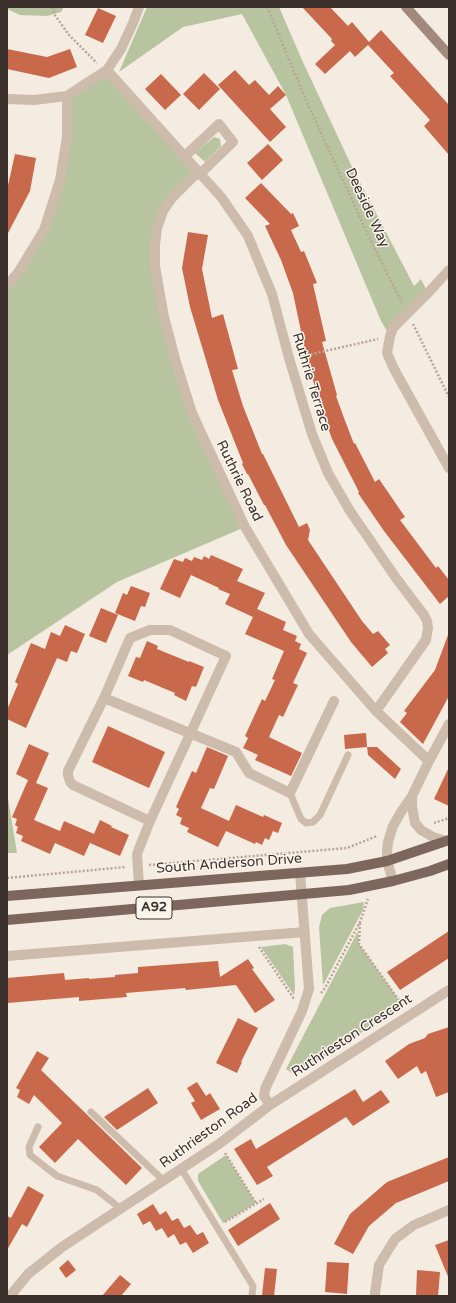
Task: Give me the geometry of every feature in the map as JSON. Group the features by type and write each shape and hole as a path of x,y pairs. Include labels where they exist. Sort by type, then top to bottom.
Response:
{"main road":[{"name":"South Anderson Drive","path":"7,896 347,869 388,861 448,841"},
{"name":"A92","path":"7,920 349,890 393,881 449,864"}],"street":[{"path":"7,99 34,100 67,96 106,70 121,49 139,7"},
{"path":"406,7 449,55"},
{"name":"Ruthrie Terrace","path":"106,70 222,198 248,236 272,294 289,358 312,434 328,473 350,511 396,578 424,615 428,628 426,640 376,711"},
{"path":"7,286 19,271 44,230 60,180 67,137 67,96"},
{"name":"Ruthrie Road","path":"185,156 219,124 233,142 193,177 172,198 163,211 155,245 155,266 164,317 192,413 217,470 245,527 309,634 376,711 429,760"},
{"path":"447,275 393,328 386,353 449,468"},
{"path":"139,885 137,854 150,820 226,656 170,630 150,630 130,638 104,698 68,771 70,782 73,786 150,820"},
{"path":"104,698 236,752 249,773 290,793 334,701"},
{"path":"393,881 388,861 388,842 401,812 412,796 429,760 449,724"},
{"path":"412,796 415,823 421,830 433,837 448,841"},
{"name":"Ruthrieston Road","path":"10,1296 28,1274 62,1247 182,1170 270,1105 264,1096 265,1089 302,1011 309,989 300,873"},
{"path":"7,956 305,932"},
{"name":"Ruthrieston Crescent","path":"270,1105 449,990"},
{"path":"375,1296 374,1293 379,1265 395,1239 414,1225 449,1210"}],"lane":[{"path":"290,793 301,819 306,823 314,822 320,815 348,755"},
{"path":"91,1112 164,1181"},
{"path":"38,1127 29,1147 30,1155 57,1176 97,1190 121,1209"},
{"path":"182,1170 253,1286 252,1296"}],"path":[{"path":"53,7 54,14 69,35 97,64 106,70"},
{"name":"Deeside Way","path":"267,7 309,107 404,306"},
{"path":"411,320 449,397"},
{"path":"289,358 377,340"},
{"path":"415,823 435,823 449,818"},
{"path":"7,878 347,848 392,831"},
{"path":"258,936 259,946 302,1011 325,988 360,922 368,899"},
{"path":"360,922 359,944 409,1015"},
{"path":"219,1144 256,1203"},
{"path":"217,1227 264,1198"}],"green space":[{"path":"7,7 64,7 61,12 47,16 20,15 7,9"},
{"path":"147,7 279,7 352,167 414,286 421,279 428,293 390,336 381,321 286,95 242,14 183,27 119,72"},
{"path":"107,70 199,173 172,198 155,245 176,362 245,527 117,582 7,655 7,286 44,230 60,180 67,96"},
{"path":"214,137 220,139 221,146 205,162 195,153"},
{"path":"7,792 17,853 7,853"},
{"path":"364,902 363,910 323,985 319,927 322,915 330,908"},
{"path":"358,931 359,944 403,1006 295,1075 286,1069"},
{"path":"285,944 293,947 294,995 261,947"},
{"path":"226,1155 256,1203 223,1223 198,1181 198,1174"}],"building":[{"path":"302,7 330,7 348,26 352,22 369,42 381,30 449,105 449,155 424,126 430,120 390,76 394,73 368,45 355,57 350,51 325,74 315,64 335,45 331,41 332,39"},
{"path":"98,8 116,16 103,43 85,35"},
{"path":"7,49 47,57 70,49 77,67 49,78 7,69"},
{"path":"235,70 249,85 255,80 269,95 278,86 286,95 270,109 286,127 270,142 218,85"},
{"path":"204,73 220,89 199,110 183,94"},
{"path":"161,74 181,95 165,110 145,89"},
{"path":"268,144 283,160 262,180 247,163"},
{"path":"15,154 36,158 30,191 7,235 7,190"},
{"path":"261,183 291,214 293,213 299,226 291,230 301,252 304,251 317,283 313,284 326,341 322,342 337,395 336,396 344,418 354,444 355,443 375,482 379,479 405,517 400,520 436,568 438,566 449,580 449,596 440,604 384,531 358,493 359,492 332,439 307,360 293,293 281,260 265,226 270,224 245,198"},
{"path":"188,232 208,235 202,269 212,318 223,314 238,369 232,370 243,406 262,454 299,527 307,523 310,530 308,540 362,621 373,634 378,631 390,645 385,649 388,653 372,667 351,642 286,545 242,464 243,463 218,400 190,307 182,268"},
{"path":"211,555 243,569 237,581 265,593 257,609 286,622 283,630 297,636 295,641 301,644 299,649 307,653 293,683 298,685 283,717 279,715 269,737 302,753 291,776 255,760 258,755 243,748 248,738 245,736 262,699 265,701 275,680 272,679 284,651 245,634 253,617 225,604 230,594 218,589 219,588 191,575 180,598 160,589 174,559 183,562 185,558 192,561 194,557 202,560 204,556 209,559"},
{"path":"131,586 150,593 145,607 141,606 135,621 115,613 123,593 127,595"},
{"path":"101,608 118,615 106,643 89,636"},
{"path":"65,625 85,634 77,653 71,651 67,662 57,658 26,728 7,719 7,710 18,684 15,682 31,643 45,649 51,632 60,636"},
{"path":"448,635 449,696 423,744 400,722 407,713 404,711 435,670"},
{"path":"147,641 158,646 157,649 204,667 196,687 192,686 186,701 174,695 175,693 144,680 143,682 128,676 136,657 140,658"},
{"path":"108,726 165,752 149,788 92,762"},
{"path":"366,733 367,747 345,749 344,735"},
{"path":"29,744 49,753 36,783 48,788 34,820 60,831 64,821 94,834 84,856 55,843 50,854 21,841 23,836 16,833 18,827 15,825 17,819 12,817 28,780 16,774"},
{"path":"207,747 228,756 214,789 210,788 201,808 229,821 236,805 263,817 264,815 282,823 278,833 273,831 269,840 265,838 262,845 256,842 255,844 226,831 218,847 187,832 189,828 180,824 182,818 176,815 179,809 176,807 192,771 196,773"},
{"path":"367,747 377,747 401,769 395,779 368,755"},
{"path":"449,767 449,806 434,799"},
{"path":"100,820 129,835 120,856 90,843"},
{"path":"449,931 449,958 400,990 387,972"},
{"path":"248,959 254,968 252,969 275,1000 255,1013 236,985 186,990 185,988 126,993 127,997 79,1001 79,997 7,1003 7,978 64,973 65,980 115,977 115,975 138,973 138,967 218,961 220,977"},
{"path":"238,1018 258,1028 237,1073 216,1063"},
{"path":"449,1027 449,1092 436,1097 426,1071 421,1074 417,1066 398,1079 385,1061 409,1044 425,1038 428,1034"},
{"path":"37,1051 49,1058 41,1070 142,1168 126,1185 78,1139 55,1163 39,1147 62,1123 34,1095 29,1104 17,1097 20,1090 16,1088"},
{"path":"197,1082 206,1096 210,1093 220,1109 201,1120 191,1103 195,1101 187,1088"},
{"path":"148,1088 158,1103 117,1130 104,1117"},
{"path":"355,1089 363,1102 381,1090 390,1102 353,1126 346,1117 267,1167 273,1176 257,1185 234,1149 251,1139 256,1149"},
{"path":"449,1157 449,1181 396,1203 369,1226 353,1254 334,1244 350,1214 387,1182"},
{"path":"28,1186 44,1195 27,1227 22,1224 7,1250 7,1216 11,1218"},
{"path":"270,1203 280,1219 238,1246 228,1230"},
{"path":"153,1204 160,1215 166,1211 172,1221 178,1218 184,1228 190,1225 197,1235 203,1232 209,1243 193,1253 186,1242 180,1245 174,1234 168,1238 162,1228 156,1231 150,1221 143,1225 137,1214"},
{"path":"449,1240 449,1279 435,1245"},
{"path":"68,1260 76,1270 66,1278 59,1268"},
{"path":"327,1262 349,1263 347,1294 325,1292"},
{"path":"265,1268 277,1269 274,1296 262,1296"},
{"path":"417,1270 440,1272 438,1296 416,1296"},
{"path":"120,1275 131,1284 121,1296 102,1296"}]}
